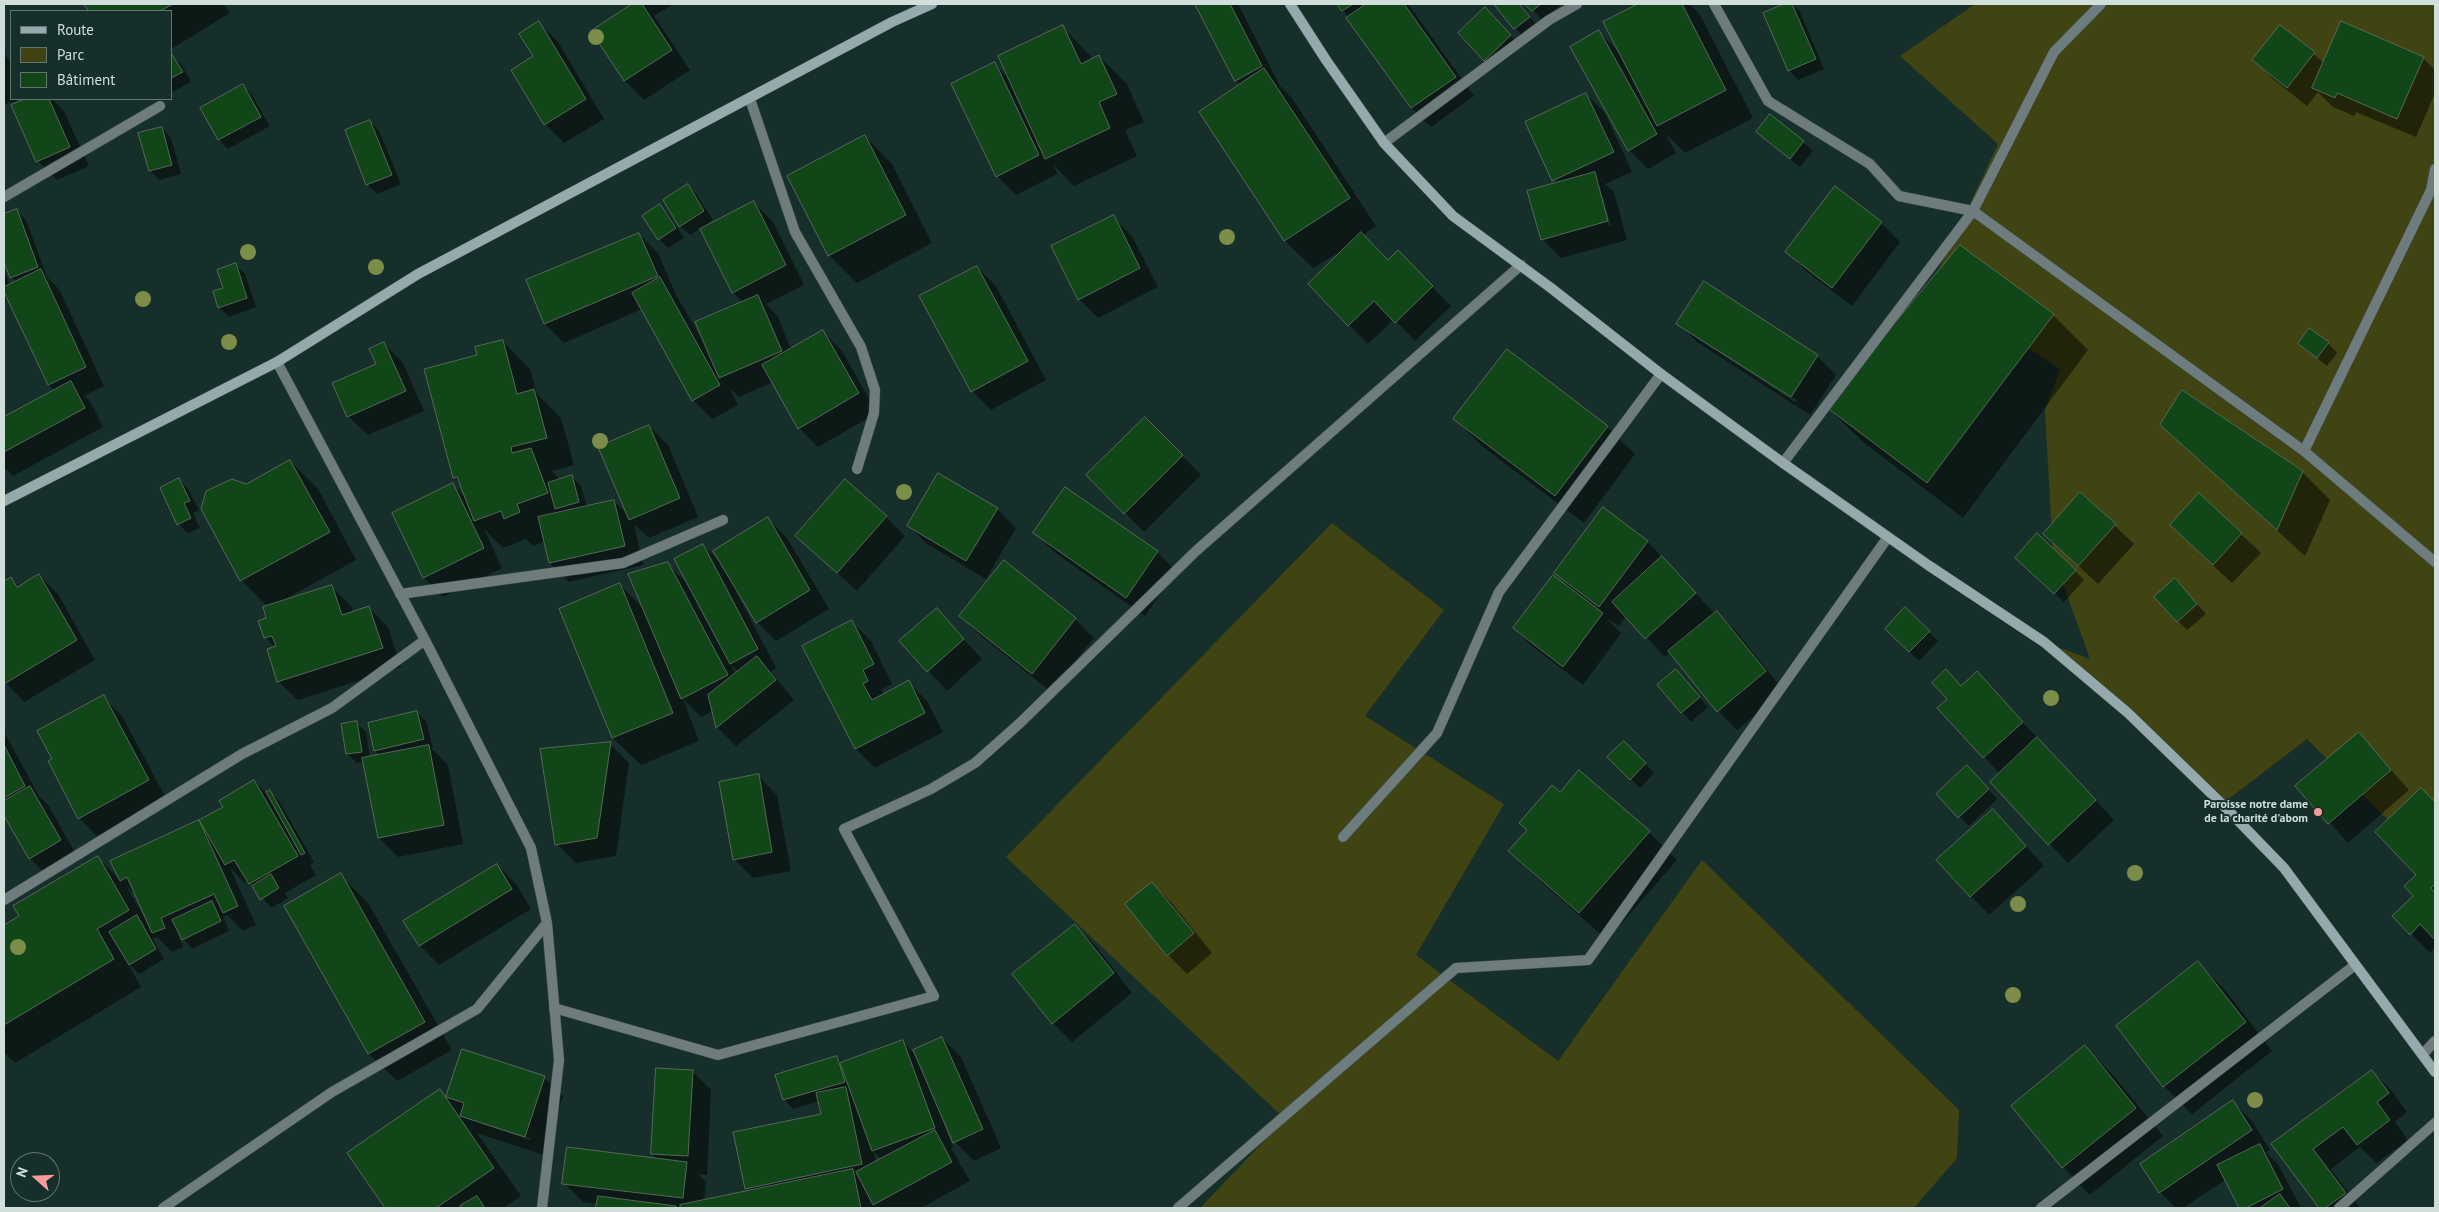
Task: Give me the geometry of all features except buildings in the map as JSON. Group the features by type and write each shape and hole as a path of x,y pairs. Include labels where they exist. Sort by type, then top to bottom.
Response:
{"street":[{"path":"4,501 277,362 418,274 892,22 932,4"},
{"path":"1290,4 1326,60 1384,143 1453,216 1521,265 1661,374 1783,463 1888,537 2044,642 2128,713 2222,804 2284,868 2435,1072"},
{"path":"1384,143 1549,20 1578,4"},
{"path":"1714,4 1768,101 1870,164 1899,196 1974,211 2304,451 2435,562"},
{"path":"1783,463 1974,211 2054,52 2101,4"},
{"path":"750,99 795,232 861,348 875,390 874,413 856,469"},
{"path":"4,197 160,106"},
{"path":"2304,451 2433,190 2435,169"},
{"path":"554,1008 718,1055 934,996 844,829 931,789 974,763 1020,723 1196,551 1521,265"},
{"path":"277,362 425,640 531,848 547,923 559,1060 542,1208"},
{"path":"1343,837 1437,733 1499,592 1661,374"},
{"path":"400,594 623,563 723,520"},
{"path":"1178,1208 1456,968 1588,960 1888,537"},
{"path":"4,900 242,754 332,708 425,640"},
{"path":"163,1208 332,1092 477,1009 547,923"},
{"path":"2041,1208 2355,965"},
{"path":"2422,1054 2435,1042"},
{"path":"2339,1208 2435,1123"}],"green space":[{"path":"1975,4 2435,4 2435,867 2307,739 2222,804 2044,642 2090,659 2053,556 2045,410 2060,369 1932,284 1998,144 1900,56"},
{"path":"1332,523 1444,610 1365,716 1504,804 1416,955 1558,1061 1702,860 1959,1110 1957,1158 1914,1208 1200,1208 1285,1119 1006,857"}],"place":[{"name":"Paroisse notre dame de la charité d'abom","path":"2318,812"}]}
